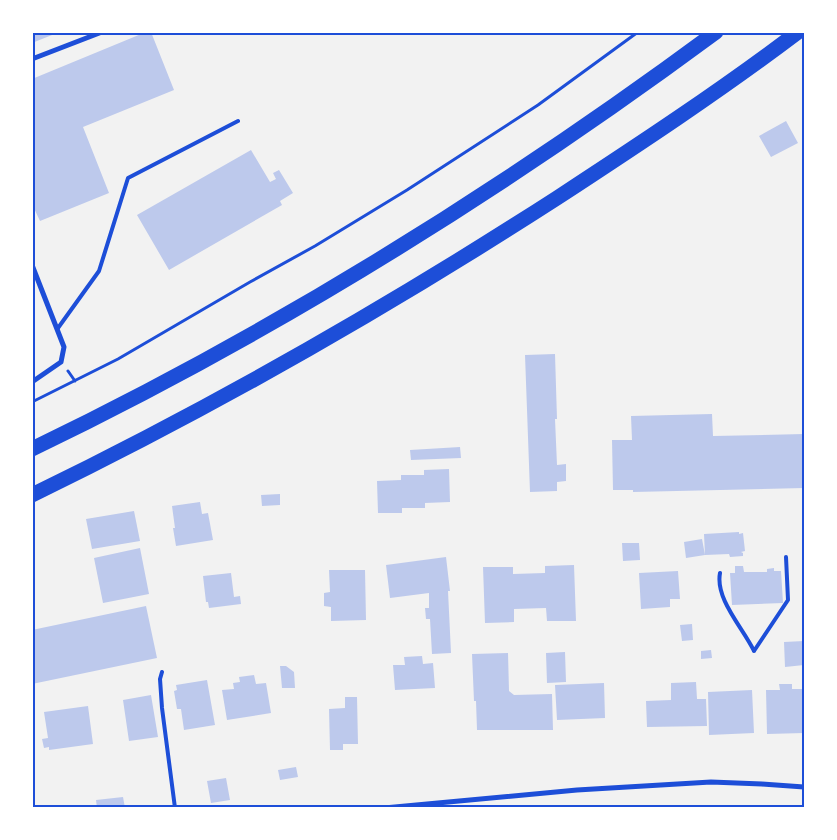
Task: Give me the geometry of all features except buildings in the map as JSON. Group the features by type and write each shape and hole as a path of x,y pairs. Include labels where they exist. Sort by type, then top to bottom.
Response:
{"highway":[{"path":"32,449 180,374 373,263 558,146 716,32"},
{"path":"32,495 158,432 281,366 425,281 614,161 693,108 798,32"}],"street":[{"path":"32,59 102,32"},
{"path":"32,265 64,347 61,362 32,382"},
{"path":"384,808 577,790 703,783 734,782 804,788"}],"lane":[{"path":"58,328 99,271 128,178 238,121"},
{"path":"720,573 718,581 725,602 754,651 788,600 786,557"},
{"path":"162,672 160,679 162,708 175,808"}],"path":[{"path":"32,402 118,360 315,246 407,190 538,105 638,32"}]}
